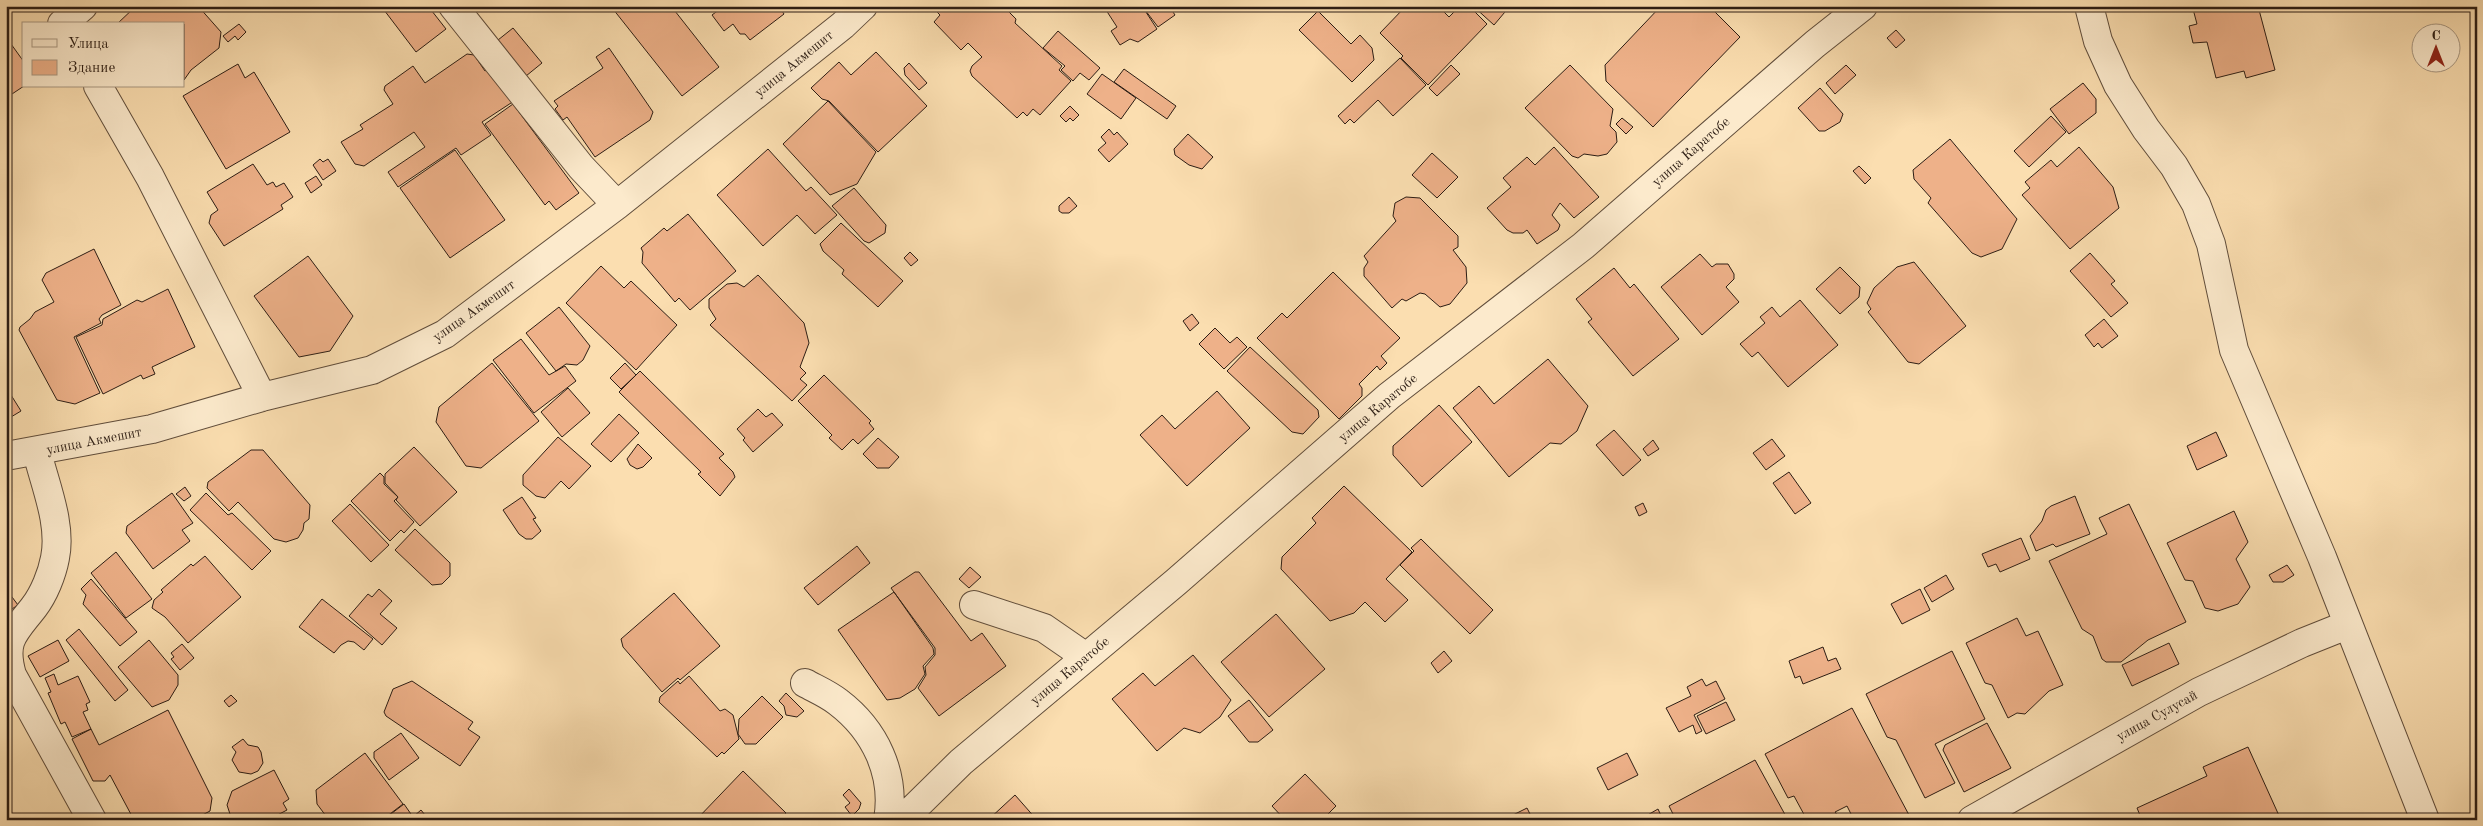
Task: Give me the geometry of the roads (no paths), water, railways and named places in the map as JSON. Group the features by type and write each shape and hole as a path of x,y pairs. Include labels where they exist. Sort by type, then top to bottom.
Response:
{"street":[{"path":"46,6 57,22"},
{"path":"64,22 83,6"},
{"path":"453,6 582,167 617,205"},
{"name":"улица Акмешит","path":"6,456 37,452 152,429 262,397 372,370 446,334 617,205 843,25 863,6"},
{"name":"улица Каратобе","path":"902,820 960,762 1086,657 1389,396 1583,246 1816,44 1863,6"},
{"path":"2089,6 2098,41 2118,85 2146,129 2174,166 2196,204 2211,244 2234,350 2322,557 2347,625 2425,820"},
{"path":"99,88 150,177 262,397"},
{"path":"37,452 57,534 55,558 48,581 36,606 10,639 8,659 12,675 92,820"},
{"path":"974,605 1044,628 1086,657"},
{"name":"улица Сулусай","path":"1972,820 1999,813 2200,692 2302,643 2347,625"},
{"path":"805,682 838,702 861,725 880,752 889,780 888,820"}]}
